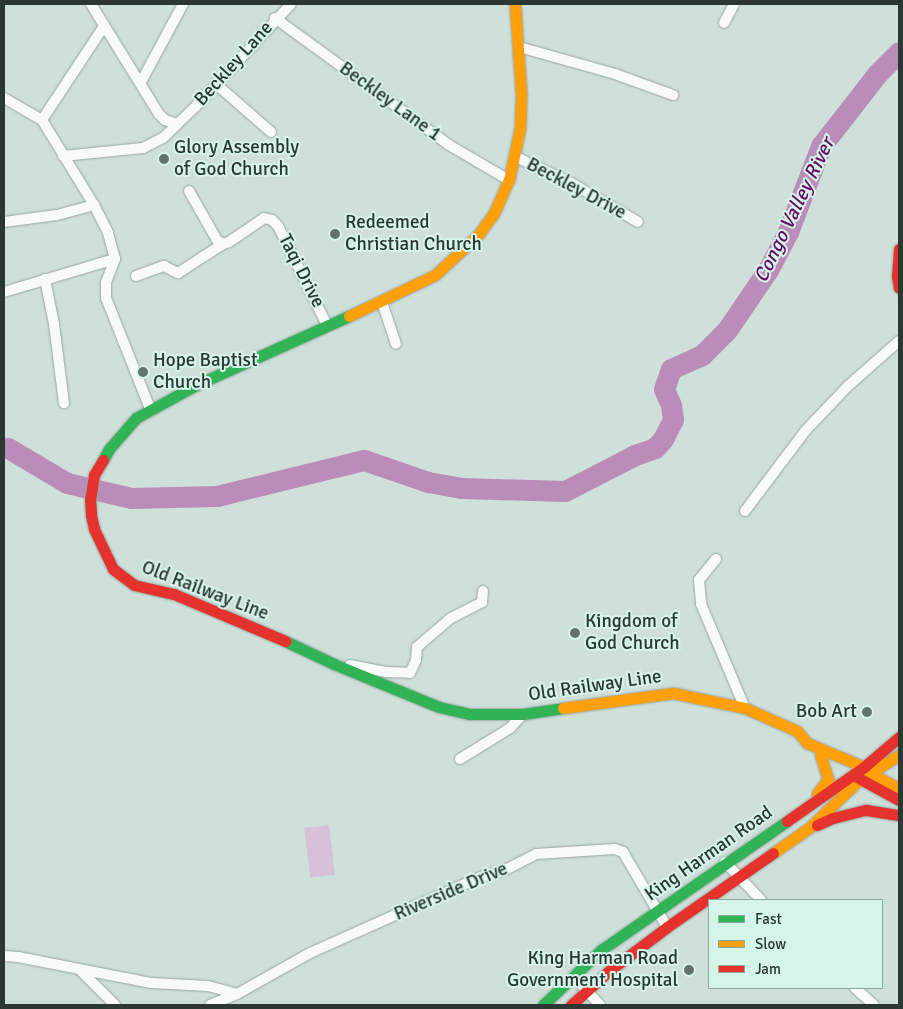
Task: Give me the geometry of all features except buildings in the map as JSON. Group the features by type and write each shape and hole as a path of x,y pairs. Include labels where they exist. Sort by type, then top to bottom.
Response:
{"street":[{"path":"91,4 141,82 159,114 165,120 177,124"},
{"path":"141,82 184,4"},
{"name":"Beckley Lane","path":"62,156 144,148 163,138 216,84 275,18 291,4"},
{"name":"Old Railway Line","path":"515,4 522,93 520,128 509,180 494,213 478,234 435,275 382,302 327,324 196,386 136,418 121,435 94,475 90,499 94,529 113,570 134,585 174,594 262,630 334,664 438,707 470,714 523,714 673,693 719,701 745,708 797,731 807,743 823,754 861,773 899,788"},
{"path":"724,23 734,4"},
{"name":"Beckley Lane 1","path":"275,18 449,144 509,180"},
{"path":"42,120 104,26"},
{"path":"519,47 615,74 673,95"},
{"path":"216,84 271,132"},
{"path":"4,98 42,120 62,156 94,205 108,233 115,259 106,282 106,298 151,410"},
{"name":"Beckley Drive","path":"514,156 573,184 638,222"},
{"path":"136,276 164,266 178,273 223,244 217,240 189,191"},
{"path":"4,222 57,215 94,205"},
{"name":"Taqi Drive","path":"223,244 230,242 264,218 272,220 278,226 327,324"},
{"path":"899,249 897,276 899,288"},
{"path":"4,292 115,259"},
{"path":"45,280 54,324 64,403"},
{"path":"382,302 396,344"},
{"path":"745,511 806,430 848,386 899,341"},
{"path":"716,559 699,580 701,604 745,708"},
{"path":"334,664 410,674 416,660 417,647 451,618 482,602 484,591"},
{"path":"460,758 510,728 523,714"},
{"path":"804,808 826,784 828,779 823,754 862,754 898,738"},
{"name":"King Harman Road","path":"571,1005 587,990 667,927 809,828 861,773 898,738"},
{"name":"King Harman Road","path":"543,1005 601,950 725,862 804,808 861,773 899,755"},
{"name":"Old Railway Line","path":"861,773 899,800"},
{"path":"809,828 833,818 866,810 899,815"},
{"name":"Riverside Drive","path":"210,1005 237,994 310,953 481,877 505,870 536,854 615,850 623,852 667,927"},
{"path":"725,862 737,877 761,899"},
{"path":"4,956 18,957 151,983 208,986 237,994"},
{"path":"79,969 115,1005"},
{"path":"573,976 600,1005"},
{"path":"856,989 874,1005"}],"shaded area":[{"path":"329,825 335,875 310,878 304,828"}],"waterway":[{"name":"Congo Valley River","path":"8,448 67,483 131,498 217,496 364,460 428,482 462,488 565,491 635,455 655,448 663,439 673,419 671,405 664,389 671,369 702,355 727,330 768,270 788,232 821,146 877,74 899,52"}],"traffic: fast":[{"path":"103,460 109,449 136,418 196,385 349,316"},
{"path":"285,641 334,664 439,707 470,714 523,714 563,708"},
{"path":"543,1005 601,950 787,821"}],"traffic: slow":[{"path":"349,316 435,275 478,235 494,213 509,180 520,128 521,93 515,4"},
{"path":"563,708 673,693 745,708 797,731 807,743 864,767 869,773 899,788"},
{"path":"817,794 828,779 820,755"},
{"path":"773,853 809,828 859,780 899,755"}],"traffic: jam":[{"path":"899,249 897,276 899,288"},
{"path":"103,460 94,475 90,499 91,515 94,529 113,569 134,585 174,594 285,641"},
{"path":"787,821 864,767 899,737"},
{"path":"853,775 899,800"},
{"path":"817,825 833,818 866,810 899,815"},
{"path":"571,1005 610,970 667,927 773,853"}],"place":[{"name":"Glory Assembly of God Church","path":"164,159"},
{"name":"Redeemed Christian Church","path":"335,234"},
{"name":"Hope Baptist Church","path":"143,372"},
{"name":"Kingdom of God Church","path":"575,633"},
{"name":"Bob Art","path":"867,712"},
{"name":"King Harman Road Government Hospital","path":"689,970"}]}
